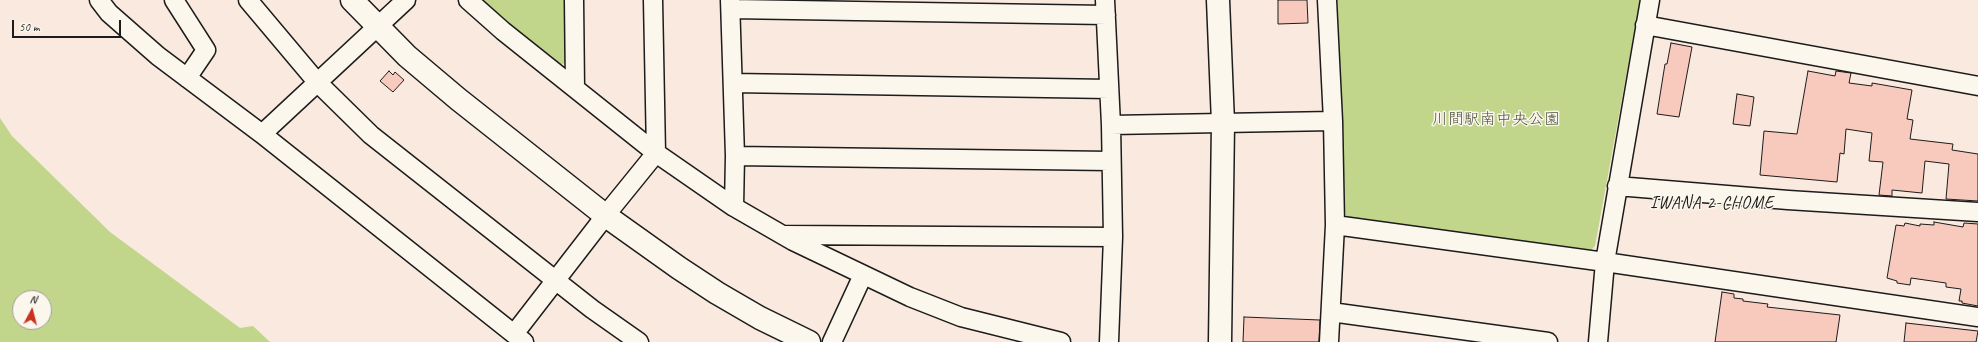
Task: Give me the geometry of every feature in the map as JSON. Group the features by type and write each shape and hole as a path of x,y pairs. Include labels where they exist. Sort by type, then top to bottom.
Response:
{"street":[{"path":"99,0 109,14 158,56 262,134 519,338 556,280 656,153 653,0"},
{"path":"174,0 206,50 187,78"},
{"path":"248,0 317,82 371,135 592,309 639,342"},
{"path":"352,0 407,56 458,99 606,216 679,268 718,293 760,318 808,342"},
{"path":"262,134 317,82 378,28 406,0"},
{"path":"468,0 503,32 656,153 734,207 782,235 910,297 961,317 1061,342"},
{"path":"574,0 575,88"},
{"path":"1218,0 1223,123 1220,342"},
{"path":"1327,0 1334,121 1335,225 1330,342"},
{"path":"1598,342 1605,262 1650,0"},
{"path":"734,207 735,156 730,5 1106,8 1111,125 1110,161 1113,237 1108,342"},
{"path":"1645,25 1978,86"},
{"path":"733,83 1109,90"},
{"path":"1111,125 1334,121"},
{"path":"735,156 1110,161"},
{"path":"1618,186 1788,200 1978,212"},
{"path":"1335,225 1605,262 1978,317"},
{"path":"782,235 1113,237"},
{"path":"832,342 863,275"},
{"path":"1331,312 1548,342"}],"green space":[{"path":"477,0 566,0 567,61 559,67"},
{"name":"川間駅南中央公園","path":"1334,0 1640,0 1595,246 1588,253 1350,221 1342,210"},
{"path":"0,118 12,136 110,232 240,328 253,326 270,342 0,342"}],"building":[{"path":"1278,0 1307,0 1308,23 1278,24"},
{"path":"1671,43 1692,47 1679,117 1657,114 1665,64 1667,64"},
{"path":"389,71 393,75 395,72 404,80 393,92 380,81"},
{"path":"1808,71 1835,76 1836,71 1851,73 1849,83 1872,86 1872,83 1912,90 1907,119 1913,120 1910,139 1953,144 1952,150 1978,154 1978,201 1946,199 1949,164 1925,161 1922,193 1892,190 1892,196 1879,195 1883,162 1869,161 1872,133 1846,129 1844,154 1840,153 1837,182 1760,175 1764,131 1797,134"},
{"path":"1737,94 1754,97 1750,126 1733,124"},
{"path":"1934,222 1963,227 1964,223 1978,224 1978,306 1959,301 1961,289 1946,287 1946,283 1911,278 1910,285 1897,283 1897,281 1887,278 1896,225 1904,226 1905,223 1920,226 1920,224 1934,225"},
{"path":"1722,292 1734,294 1734,298 1743,299 1743,301 1768,304 1767,307 1840,315 1836,342 1715,342"},
{"path":"1244,317 1320,320 1319,342 1243,342"},
{"path":"1906,323 1978,331 1976,342 1904,342"}],"district":[{"name":"IWANA 2-CHOME","path":"1712,204"}]}
